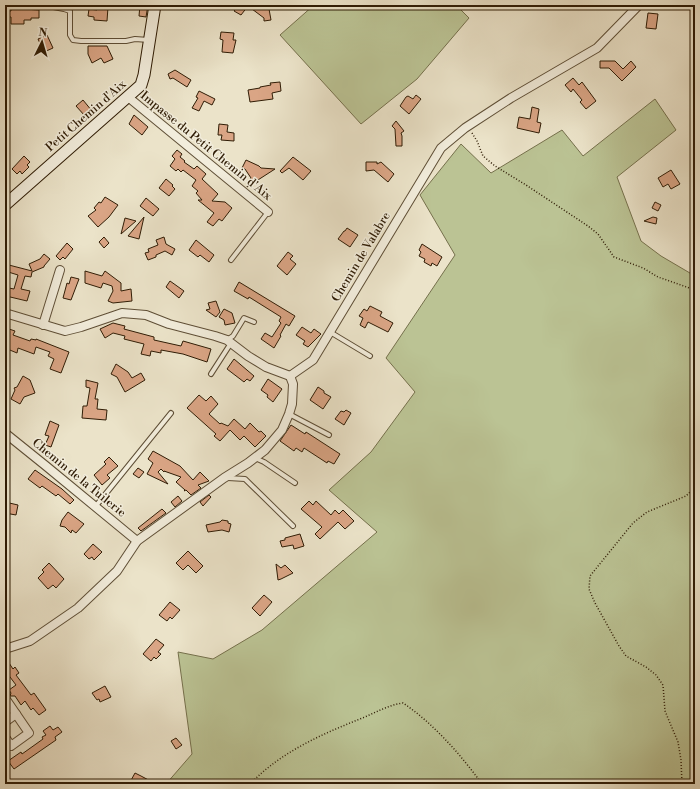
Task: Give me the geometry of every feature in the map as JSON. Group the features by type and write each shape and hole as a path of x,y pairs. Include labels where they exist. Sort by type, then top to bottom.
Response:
{"street":[{"name":"Petit Chemin d'Aix","path":"7,198 141,85 144,75 155,5"},
{"name":"Chemin de Valabre","path":"290,376 313,360 441,148 467,127 511,98 597,48 639,5"},
{"name":"Impasse du Petit Chemin d'Aix","path":"128,97 268,212"},
{"path":"43,325 60,270"},
{"path":"5,313 65,331 81,327 122,312 146,315 169,324 215,336 229,342 266,367 290,376 293,384 292,404 289,414 282,430 265,450 137,541 117,571 78,608 30,641 5,649"},
{"name":"Chemin de la Tuilerie","path":"5,433 137,541"},
{"path":"5,698 30,732 11,746 5,737"},
{"path":"5,722 16,714"}],"lane":[{"path":"43,5 70,11 70,35 73,40 150,40"},
{"path":"231,260 268,212"},
{"path":"210,374 244,318 254,322"},
{"path":"330,332 370,356"},
{"path":"95,507 171,413"},
{"path":"289,414 329,435"},
{"path":"255,458 264,462 295,483"},
{"path":"224,478 245,479 293,526"}],"path":[{"path":"467,127 477,141 483,156 495,166 588,226 598,234 614,257 643,268 658,277 695,290"},
{"path":"682,784 683,779 678,742 665,711 663,685 656,675 646,667 626,656 618,646 595,603 589,588 590,576 633,522 647,512 686,496 695,488"},
{"path":"250,784 264,770 293,749 392,705 403,704 416,712 440,734 482,784"}],"green space":[{"path":"314,5 456,5 469,18 417,79 361,124 280,35"},
{"path":"655,99 676,130 617,177 641,241 661,256 695,276 695,784 166,784 192,754 178,652 213,659 262,630 377,532 329,490 371,452 415,392 386,358 455,255 420,195 461,144 491,173 562,130 583,156"}],"building":[{"path":"11,5 24,5 24,9 39,10 39,18 24,20 24,24 11,24 11,17 5,17 5,11 11,11"},
{"path":"140,5 148,5 146,17 139,16"},
{"path":"239,5 264,5 269,9 271,20 264,21 264,18 248,6 241,15 234,11"},
{"path":"98,6 108,7 107,21 94,20 94,17 88,16 89,9 97,10"},
{"path":"648,13 658,14 656,29 646,28"},
{"path":"221,32 234,33 233,40 236,40 233,53 222,52 223,40 220,39"},
{"path":"47,35 53,48 44,52 38,39"},
{"path":"88,46 107,46 113,59 104,63 101,58 92,63 88,54"},
{"path":"600,61 615,61 623,69 631,61 636,67 622,81 609,68 600,68"},
{"path":"175,70 191,80 187,87 173,78 170,79 168,74"},
{"path":"573,78 579,85 582,82 596,101 586,109 580,102 582,100 573,89 571,92 565,85"},
{"path":"280,82 281,91 272,93 273,99 250,102 248,90 271,85 270,83"},
{"path":"199,91 215,99 212,105 204,101 199,111 192,108 198,98 196,97"},
{"path":"416,95 421,99 409,114 400,106 406,97 408,96 413,99"},
{"path":"83,100 92,111 85,116 76,106"},
{"path":"532,107 539,109 537,122 541,123 539,133 517,128 519,117 530,119"},
{"path":"134,115 148,127 142,135 129,124"},
{"path":"396,121 404,131 401,133 402,146 396,146 395,129 392,126"},
{"path":"219,124 228,125 227,132 234,133 234,141 221,140 222,135 218,135"},
{"path":"177,150 182,154 180,157 185,161 184,162 194,169 197,166 206,174 202,179 218,194 212,201 225,202 232,208 222,221 219,219 213,226 207,222 214,213 198,200 202,200 196,193 198,191 192,186 196,180 183,170 181,172 178,169 176,171 170,166 175,159 172,156"},
{"path":"24,156 30,162 27,165 29,167 22,174 20,171 17,174 12,169"},
{"path":"293,157 311,171 303,180 289,168 282,173 280,171"},
{"path":"246,160 261,168 275,169 247,187 251,178 245,169 242,168"},
{"path":"366,162 377,162 377,164 381,162 394,174 388,182 374,170 366,171"},
{"path":"671,170 680,184 671,189 668,184 663,187 658,178"},
{"path":"166,179 175,189 169,196 159,188"},
{"path":"105,197 118,205 109,217 98,227 88,216 96,210 94,208 99,202 101,203"},
{"path":"146,198 159,209 153,216 140,206"},
{"path":"655,202 661,205 658,211 652,208"},
{"path":"144,217 139,239 128,236"},
{"path":"653,217 657,218 656,224 644,221"},
{"path":"125,218 136,221 121,234"},
{"path":"347,228 358,235 350,247 338,239"},
{"path":"104,237 109,243 104,248 99,242"},
{"path":"164,237 166,244 175,249 172,255 165,251 148,260 145,253 149,252 148,249 158,245 156,240"},
{"path":"196,240 214,255 209,262 200,255 198,257 189,250"},
{"path":"67,243 73,249 65,259 63,257 60,260 56,256"},
{"path":"422,244 442,257 437,266 432,263 431,266 424,262 425,259 419,256 421,252 419,250"},
{"path":"288,252 293,256 290,259 296,264 287,275 277,266"},
{"path":"44,254 50,259 44,267 32,272 31,277 25,276 21,289 30,291 27,301 6,296 9,288 14,289 18,275 5,271 5,264 32,271 29,264 40,259"},
{"path":"85,271 102,276 105,271 121,283 121,291 131,289 132,301 113,303 108,301 113,291 112,286 103,283 101,288 85,283"},
{"path":"71,277 79,279 71,300 63,298 67,283 69,284"},
{"path":"170,281 184,291 179,298 166,287"},
{"path":"239,282 295,316 289,326 286,324 274,348 261,339 265,333 272,337 281,323 279,321 281,317 249,297 248,299 234,291"},
{"path":"216,301 220,312 216,317 206,310 210,309 208,303"},
{"path":"370,306 382,312 380,316 393,323 388,332 368,322 365,328 360,325 363,318 359,316 364,309 367,311"},
{"path":"224,309 232,313 235,323 225,325 224,320 219,317"},
{"path":"113,323 125,326 124,329 154,337 154,340 181,346 183,341 211,349 207,362 183,354 161,350 161,353 151,351 150,356 141,354 144,344 124,339 125,336 113,333 105,338 100,329"},
{"path":"302,327 311,333 314,329 321,334 308,347 303,344 305,341 296,335"},
{"path":"9,329 15,331 13,335 30,341 31,339 36,339 69,352 61,373 50,369 54,359 48,356 50,352 36,347 34,354 18,348 17,353 5,348 5,330 8,331"},
{"path":"234,359 254,376 250,381 247,379 244,382 227,369"},
{"path":"116,364 128,372 132,378 141,373 145,380 125,392 117,377 111,374"},
{"path":"23,376 30,380 35,393 24,397 20,404 11,399 15,390 14,388 17,387"},
{"path":"268,379 282,389 273,402 267,397 268,395 261,390"},
{"path":"86,380 98,383 95,399 98,399 97,409 107,410 106,420 82,418 83,406 87,406 90,388 86,387"},
{"path":"318,387 331,397 323,409 310,400"},
{"path":"199,395 206,401 211,396 218,404 209,414 220,424 221,423 228,426 234,419 245,429 250,423 259,432 261,431 266,436 255,447 244,436 240,440 230,430 220,441 214,436 216,434 187,408"},
{"path":"346,410 351,413 344,425 335,419 341,411 344,412"},
{"path":"50,421 59,425 51,447 45,445 49,436 45,435"},
{"path":"291,425 305,434 306,432 340,454 334,464 328,461 327,463 304,448 302,452 296,448 294,451 280,441"},
{"path":"153,451 180,466 193,480 200,472 209,481 198,485 201,488 191,495 186,490 184,491 185,490 176,482 181,477 164,472 161,469 158,472 168,484 147,474 153,463 148,459"},
{"path":"109,457 118,466 107,475 110,478 102,485 94,475 106,464 104,462"},
{"path":"138,468 144,472 139,478 133,474"},
{"path":"35,470 62,489 74,500 70,504 58,494 56,496 42,486 40,488 28,479"},
{"path":"209,495 211,497 203,506 200,502"},
{"path":"178,496 182,501 175,507 171,502"},
{"path":"309,501 313,505 316,501 331,515 335,510 339,514 343,510 354,521 345,529 338,522 320,539 315,534 322,527 301,509"},
{"path":"5,502 18,505 16,515 5,513"},
{"path":"162,509 166,513 141,531 138,528"},
{"path":"68,512 84,524 76,533 72,530 71,533 65,527 60,526 62,520"},
{"path":"222,520 228,521 228,523 231,524 229,532 222,530 208,532 206,525 220,522"},
{"path":"300,534 304,546 294,549 293,545 282,547 280,541"},
{"path":"93,544 102,552 94,560 92,557 89,559 84,554"},
{"path":"188,551 203,566 196,573 188,565 183,570 176,563"},
{"path":"49,563 64,579 56,588 53,585 48,589 38,578 44,572 42,570"},
{"path":"276,564 281,568 285,565 293,573 278,580"},
{"path":"264,595 272,602 260,616 252,608"},
{"path":"170,602 180,610 172,619 170,617 167,621 159,615"},
{"path":"156,639 164,645 158,652 161,654 156,659 154,657 151,661 143,654"},
{"path":"5,657 13,669 15,667 19,673 16,675 31,695 34,693 46,710 39,715 33,708 31,710 25,701 21,705 15,696 10,696 11,693 9,690 16,685 7,673 5,674"},
{"path":"105,686 111,697 100,702 99,699 97,700 92,693"},
{"path":"50,726 53,730 58,727 62,732 55,737 56,740 14,769 8,761 21,752 22,754 43,739 42,737 46,735 43,731"},
{"path":"176,738 182,745 176,749 171,741"},
{"path":"135,773 141,776 156,784 129,784"}]}
